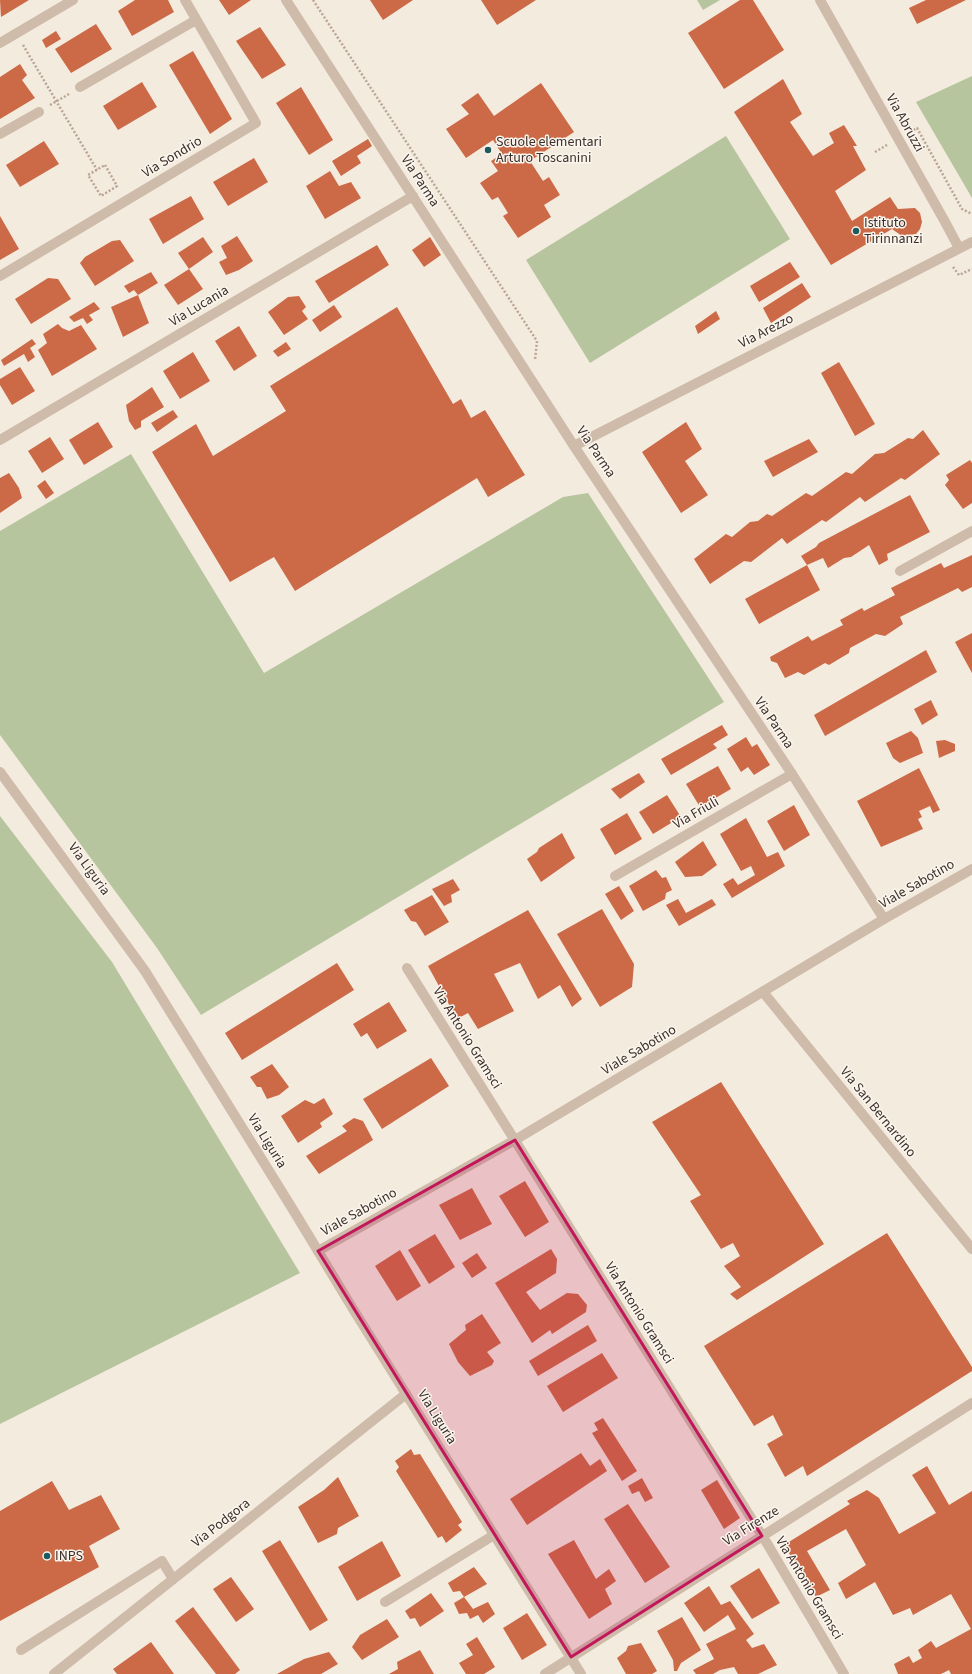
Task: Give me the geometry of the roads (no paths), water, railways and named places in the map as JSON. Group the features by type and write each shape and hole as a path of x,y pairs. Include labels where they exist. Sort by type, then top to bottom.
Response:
{"street":[{"path":"0,43 73,0"},
{"name":"Via Sondrio","path":"0,276 256,124 185,0"},
{"name":"Via Parma","path":"286,0 574,446 792,774 884,919"},
{"name":"Via Abruzzi","path":"820,0 944,220 958,248"},
{"path":"80,87 196,20"},
{"path":"0,134 38,112"},
{"name":"Via Lucania","path":"0,440 413,196"},
{"name":"Via Arezzo","path":"574,446 972,242"},
{"path":"958,248 972,252"},
{"path":"900,571 972,531"},
{"name":"Via Liguria","path":"0,772 145,971 581,1674"},
{"name":"Via Friuli","path":"614,876 792,774"},
{"name":"Viale Sabotino","path":"318,1251 515,1140 972,868"},
{"name":"Via Antonio Gramsci","path":"407,968 762,1536 844,1674"},
{"name":"Via San Bernardino","path":"763,992 972,1249"},
{"name":"Via Podgora","path":"54,1674 406,1394"},
{"name":"Via Firenze","path":"545,1674 972,1403"},
{"path":"385,1602 494,1535"},
{"path":"21,1650 162,1561 173,1579"}],"place":[{"name":"Scuole elementari Arturo Toscanini","path":"488,150"},
{"name":"Istituto Tirinnanzi","path":"856,231"},
{"name":"INPS","path":"47,1556"}]}
